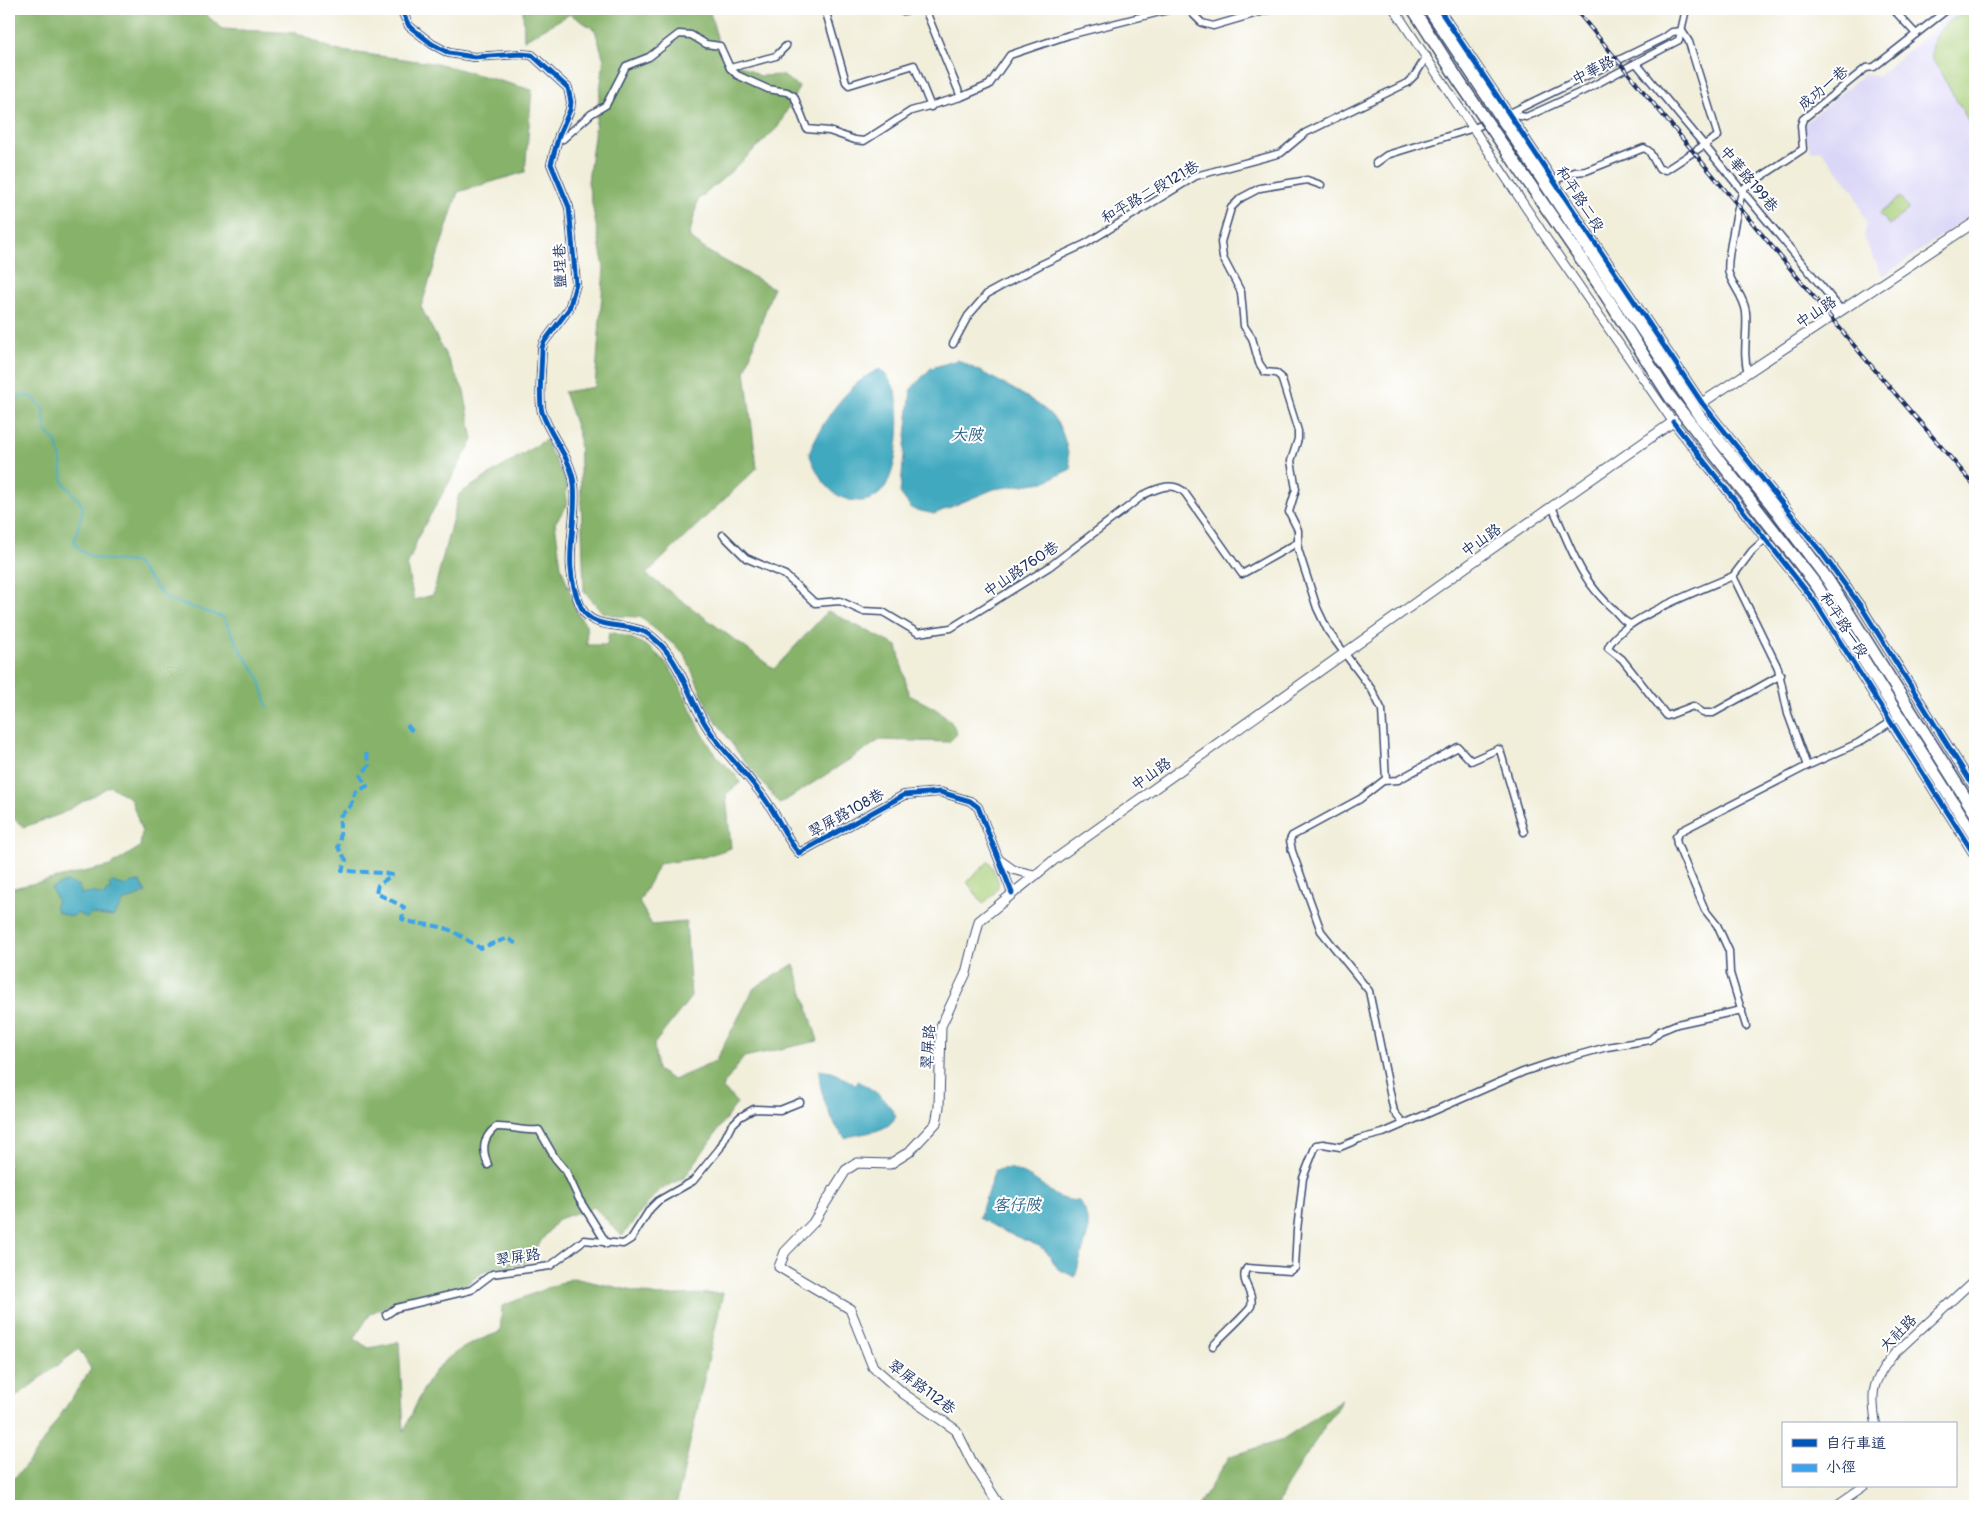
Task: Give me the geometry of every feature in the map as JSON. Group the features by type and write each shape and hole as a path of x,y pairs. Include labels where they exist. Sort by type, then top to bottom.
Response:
{"highway":[{"path":"1413,9 1459,81 1601,288 1670,396 1817,586 1975,837"},
{"path":"1429,9 1700,417 1772,504 1828,580 1975,813"}],"main road":[{"name":"中山路","path":"1012,893 1344,654 1673,422 1975,222"},
{"name":"翠屏路","path":"851,1165 864,1162 880,1165 890,1164 909,1152 936,1123 939,1107 941,1026 966,973 976,925 1012,893"},
{"name":"翠屏路112巷","path":"851,1165 813,1223 785,1252 779,1267 850,1309 873,1367 904,1394 956,1430 972,1462 1000,1506"}],"street":[{"name":"鹽埕巷","path":"401,9 409,26 432,44 454,55 474,57 526,54 536,58 563,82 570,94 570,110 558,135 551,169 569,207 576,284 569,309 542,348 541,404 546,421 568,461 574,482 575,504 569,561 574,588 581,609 590,619 629,628"},
{"path":"825,9 846,82 849,85 914,65 931,107"},
{"path":"902,9 903,11 913,9"},
{"path":"925,9 961,97"},
{"path":"558,135 563,139 591,114 606,105 626,66 649,57 679,34 690,35 706,44 720,46 730,68 737,75 751,82 794,96 807,128 834,132 855,140 870,138 911,111 931,107 989,85 1010,55 1069,35 1172,9"},
{"path":"1188,9 1202,23 1213,26 1271,9"},
{"path":"1394,9 1673,422"},
{"name":"和平路二段","path":"1439,9 1702,403"},
{"path":"1553,181 1575,172 1586,171 1644,148 1650,151 1659,169 1666,170 1716,138 1718,133 1689,42 1682,32 1686,9"},
{"path":"1893,9 1916,34"},
{"name":"成功一巷","path":"1742,191 1747,185 1767,174 1803,149 1801,126 1803,120 1866,68 1874,67 1948,9"},
{"name":"中華路","path":"1376,163 1386,155 1474,128 1508,114 1664,38 1672,32 1682,32 1679,40 1583,90 1526,117 1508,114"},
{"path":"730,68 776,56 786,46"},
{"name":"和平路二段121巷","path":"952,344 968,316 987,294 1040,265 1085,244 1196,176 1281,153 1305,133 1407,83 1415,76 1427,56"},
{"name":"中華路199巷","path":"1636,63 1842,311"},
{"path":"1321,185 1307,180 1260,188 1241,198 1232,208 1221,242 1223,258 1241,292 1244,326 1252,338 1262,368 1281,377 1298,431 1298,439 1291,461 1296,489 1289,512 1298,530 1298,543 1316,608 1344,654 1372,690 1382,710 1386,780"},
{"path":"1742,191 1728,270 1741,295 1746,312 1745,363 1748,373"},
{"path":"1631,360 1659,372 1732,466 1758,473"},
{"name":"和平路一段","path":"1702,403 1862,608 1975,789"},
{"name":"和平路一段","path":"1673,422 1815,602 1975,856"},
{"name":"中山路760巷","path":"723,535 746,558 785,575 815,603 840,601 862,611 883,612 912,630 925,633 950,628 967,619 1049,567 1145,494 1161,487 1177,487 1185,493 1242,574 1298,543"},
{"path":"1552,507 1581,572 1600,598 1624,621 1631,624"},
{"path":"1781,675 1713,713 1702,714 1693,706 1664,716 1622,659 1608,648 1621,632 1647,614 1734,576 1744,560 1791,515"},
{"path":"1734,576 1781,675 1788,714 1807,766"},
{"name":"翠屏路108巷","path":"629,628 648,633 662,647 677,667 706,725 722,750 746,773 770,805 792,845 799,853 904,795 940,792 970,802 978,807 1012,893"},
{"path":"1746,1026 1730,973 1729,950 1717,926 1701,902 1677,844 1676,837 1681,831 1807,766 1858,743 1891,723 1920,702"},
{"path":"1402,1123 1394,1112 1369,991 1321,931 1290,840 1294,833 1360,799 1386,780 1398,780 1455,748 1461,749 1471,761 1498,749 1501,752 1524,832"},
{"path":"999,859 1014,870 1036,875"},
{"path":"1213,1346 1229,1327 1248,1312 1251,1307 1252,1301 1244,1277 1247,1268 1290,1271 1295,1268 1296,1230 1304,1178 1316,1145 1340,1147 1359,1139 1383,1133 1402,1123 1553,1062 1606,1047 1650,1040 1660,1031 1677,1024 1742,1010"},
{"name":"翠屏路","path":"386,1315 396,1308 471,1290 492,1274 550,1266 584,1240 608,1244 623,1244 631,1239 650,1209 658,1201 693,1182 720,1148 731,1126 749,1111 754,1109 780,1110 800,1102"},
{"path":"488,1165 483,1151 484,1144 491,1130 496,1127 507,1126 528,1132 539,1130 555,1158 566,1171 579,1199 608,1244"},
{"name":"大社路","path":"1876,1422 1872,1397 1874,1385 1886,1364 1894,1354 1975,1279"},
{"path":"1835,1506 1861,1488"}],"shaded area":[{"path":"1957,9 1975,9 1975,212 1883,276 1864,239 1866,222 1854,191 1821,150 1811,151 1803,125 1865,73 1877,77"}],"green space":[{"path":"9,9 200,9 222,29 297,33 335,50 440,64 532,90 525,172 458,192 421,307 464,391 473,440 419,535 407,567 414,600 433,595 459,494 545,440 567,484 566,507 555,523 561,566 577,613 586,625 587,645 607,645 609,632 634,640 653,651 667,665 677,681 705,738 740,783 726,794 731,848 704,857 659,864 639,902 652,925 686,922 691,997 654,1044 657,1070 673,1080 715,1062 754,988 794,964 818,1041 744,1057 722,1087 737,1103 685,1177 658,1191 622,1236 594,1207 558,1219 524,1263 486,1270 464,1286 385,1306 370,1314 354,1339 369,1348 399,1342 404,1431 426,1384 438,1368 451,1356 464,1348 500,1332 502,1306 573,1278 657,1296 723,1293 676,1506 9,1506 9,1484 32,1458 91,1369 79,1349 9,1402 9,889 110,866 140,847 142,832 131,799 110,786 61,814 24,827 9,815"},
{"path":"523,9 709,9 722,55 760,76 782,75 799,87 778,127 698,200 689,237 709,252 773,288 745,371 757,468 646,574 774,669 828,611 897,646 909,695 938,710 950,721 957,734 949,742 880,740 780,804 739,754 710,712 684,653 640,617 616,616 602,612 584,591 579,435 564,392 595,387 604,268 588,182 604,60 595,30 570,14 524,40"},
{"path":"1975,12 1975,132 1932,58 1932,49 1934,40 1944,26 1958,16"},
{"path":"1900,197 1909,209 1889,225 1879,214"},
{"path":"989,861 998,885 994,893 983,904 967,882"},
{"path":"1342,1400 1287,1485 1277,1506 1198,1506 1230,1456 1280,1441"}],"water":[{"name":"大陂","path":"958,360 1026,396 1049,413 1062,431 1071,469 1044,482 994,489 934,514 912,509 900,493 911,389 931,368"},
{"path":"880,369 893,387 898,404 899,416 895,459 892,472 882,491 870,499 852,501 843,498 828,487 822,480 809,453 828,417 847,393 868,375"},
{"path":"66,882 79,886 81,894 92,892 105,896 106,891 111,889 109,885 112,882 126,886 132,882 140,882 146,893 124,901 113,917 91,914 87,918 77,913 72,917 57,912 55,905 57,901 51,888"},
{"path":"819,1070 832,1072 855,1084 858,1081 864,1084 884,1100 896,1116 892,1122 881,1129 845,1138 826,1106"},
{"name":"客仔陂","path":"1010,1168 1032,1178 1059,1197 1079,1201 1085,1210 1089,1229 1075,1277 1058,1269 1046,1251 1039,1246 1005,1232 979,1218 995,1170"}],"waterway":[{"path":"9,397 31,396 43,408 46,431 56,442 61,459 63,482 80,502 83,509 74,542 80,550 94,558 136,563 166,599 223,617 241,651 259,677 268,708"}],"railway":[{"path":"1575,9 1862,355 1975,486"}],"marked path":[{"path":"407,725 412,731"},
{"path":"366,753 369,765 361,776 367,786 356,792 351,806 340,816 338,847 346,860 342,870 392,875 378,885 376,893 404,907 402,919 445,928 480,948 508,938 519,946"}],"cycle path":[{"path":"401,9 409,26 432,44 449,53 474,57 532,55 568,88 571,102 570,110 559,135 551,164 569,207 576,284 569,309 544,342 542,348 540,398 542,412 565,456 572,474 575,500 571,546 572,575 575,591 586,615 602,623 640,630 650,635 662,646 675,664 711,733 761,794 790,842 799,853 904,795 940,792 970,801 978,807 1012,893"},
{"path":"1439,9 1702,403 1821,552 1862,608 1975,789"},
{"path":"1673,422 1815,602 1975,856"}]}
